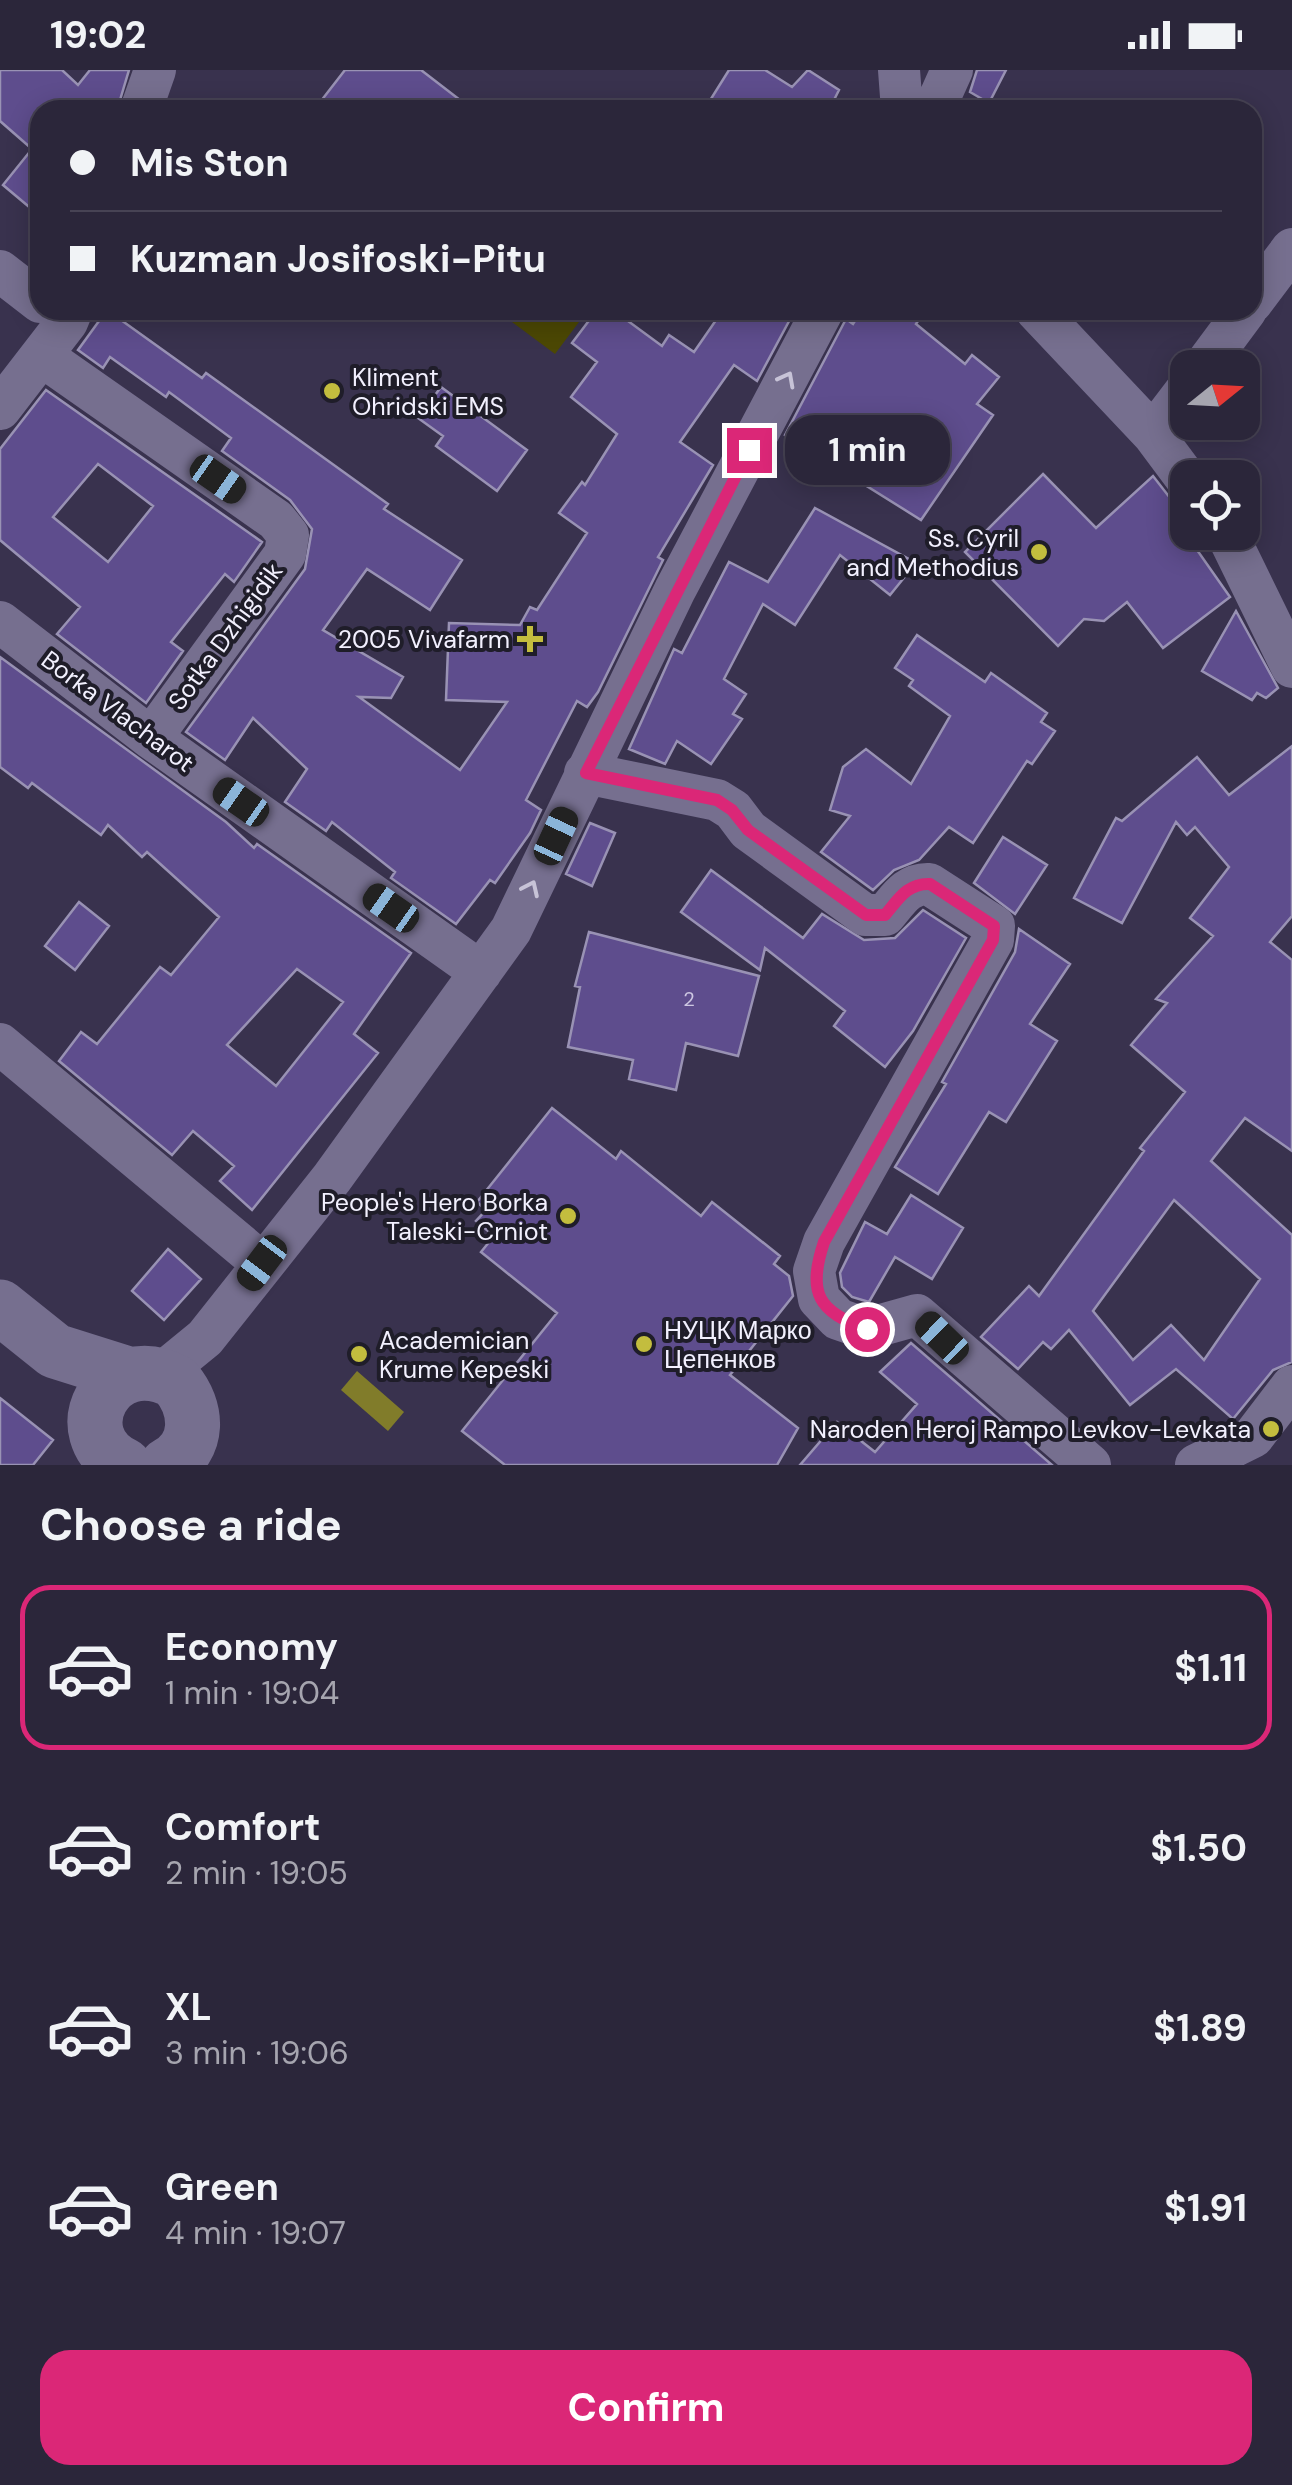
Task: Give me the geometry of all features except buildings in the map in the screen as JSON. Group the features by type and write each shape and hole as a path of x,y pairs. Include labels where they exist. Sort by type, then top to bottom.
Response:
{"main road":[{"path":"0,1308 152,1436"}],"street":[{"path":"144,100 155,70"},
{"path":"899,70 901,100"},
{"path":"938,100 952,70"},
{"path":"1262,289 1292,249"},
{"name":"Sotka Dzhigidik","path":"0,271 30,298"},
{"path":"0,409 54,320"},
{"name":"Sotka Dzhigidik","path":"54,320 288,535 285,554 151,738"},
{"path":"152,1436 205,1338 332,1178 511,930 586,773 818,320"},
{"path":"1045,320 1173,460"},
{"path":"1216,350 1239,320"},
{"path":"1153,434 1170,412"},
{"path":"1236,550 1286,637"},
{"name":"Borka Vlacharot","path":"0,622 151,738 482,972"},
{"path":"586,773 717,800 732,810 748,830 866,915 885,915 917,883 930,884 994,926 993,940 824,1242 814,1271 819,1298 838,1319 867,1329 917,1315 1090,1465"},
{"path":"0,1044 262,1263"},
{"path":"1196,1465 1253,1437 1292,1386"}],"shaded area":[{"path":"509,320 580,320 555,354"},
{"path":"357,1371 404,1412 388,1431 341,1390"}],"place":[{"name":"Kliment Ohridski EMS","path":"332,391"},
{"name":"Ss. Cyril and Methodius","path":"1039,552"},
{"name":"2005 Vivafarm","path":"530,639"},
{"name":"People's Hero Borka Taleski-Crniot","path":"568,1216"},
{"name":"НУЦК Марко Цепенков","path":"644,1344"},
{"name":"Academician Krume Kepeski","path":"359,1354"},
{"name":"Naroden Heroj Rampo Levkov-Levkata","path":"1271,1429"}],"route":[{"path":"749,450 586,773 717,800 732,810 748,830 866,915 885,915 917,883 930,884 986,917 994,926 993,940 824,1242 814,1271 819,1298 838,1319 867,1329"}]}
